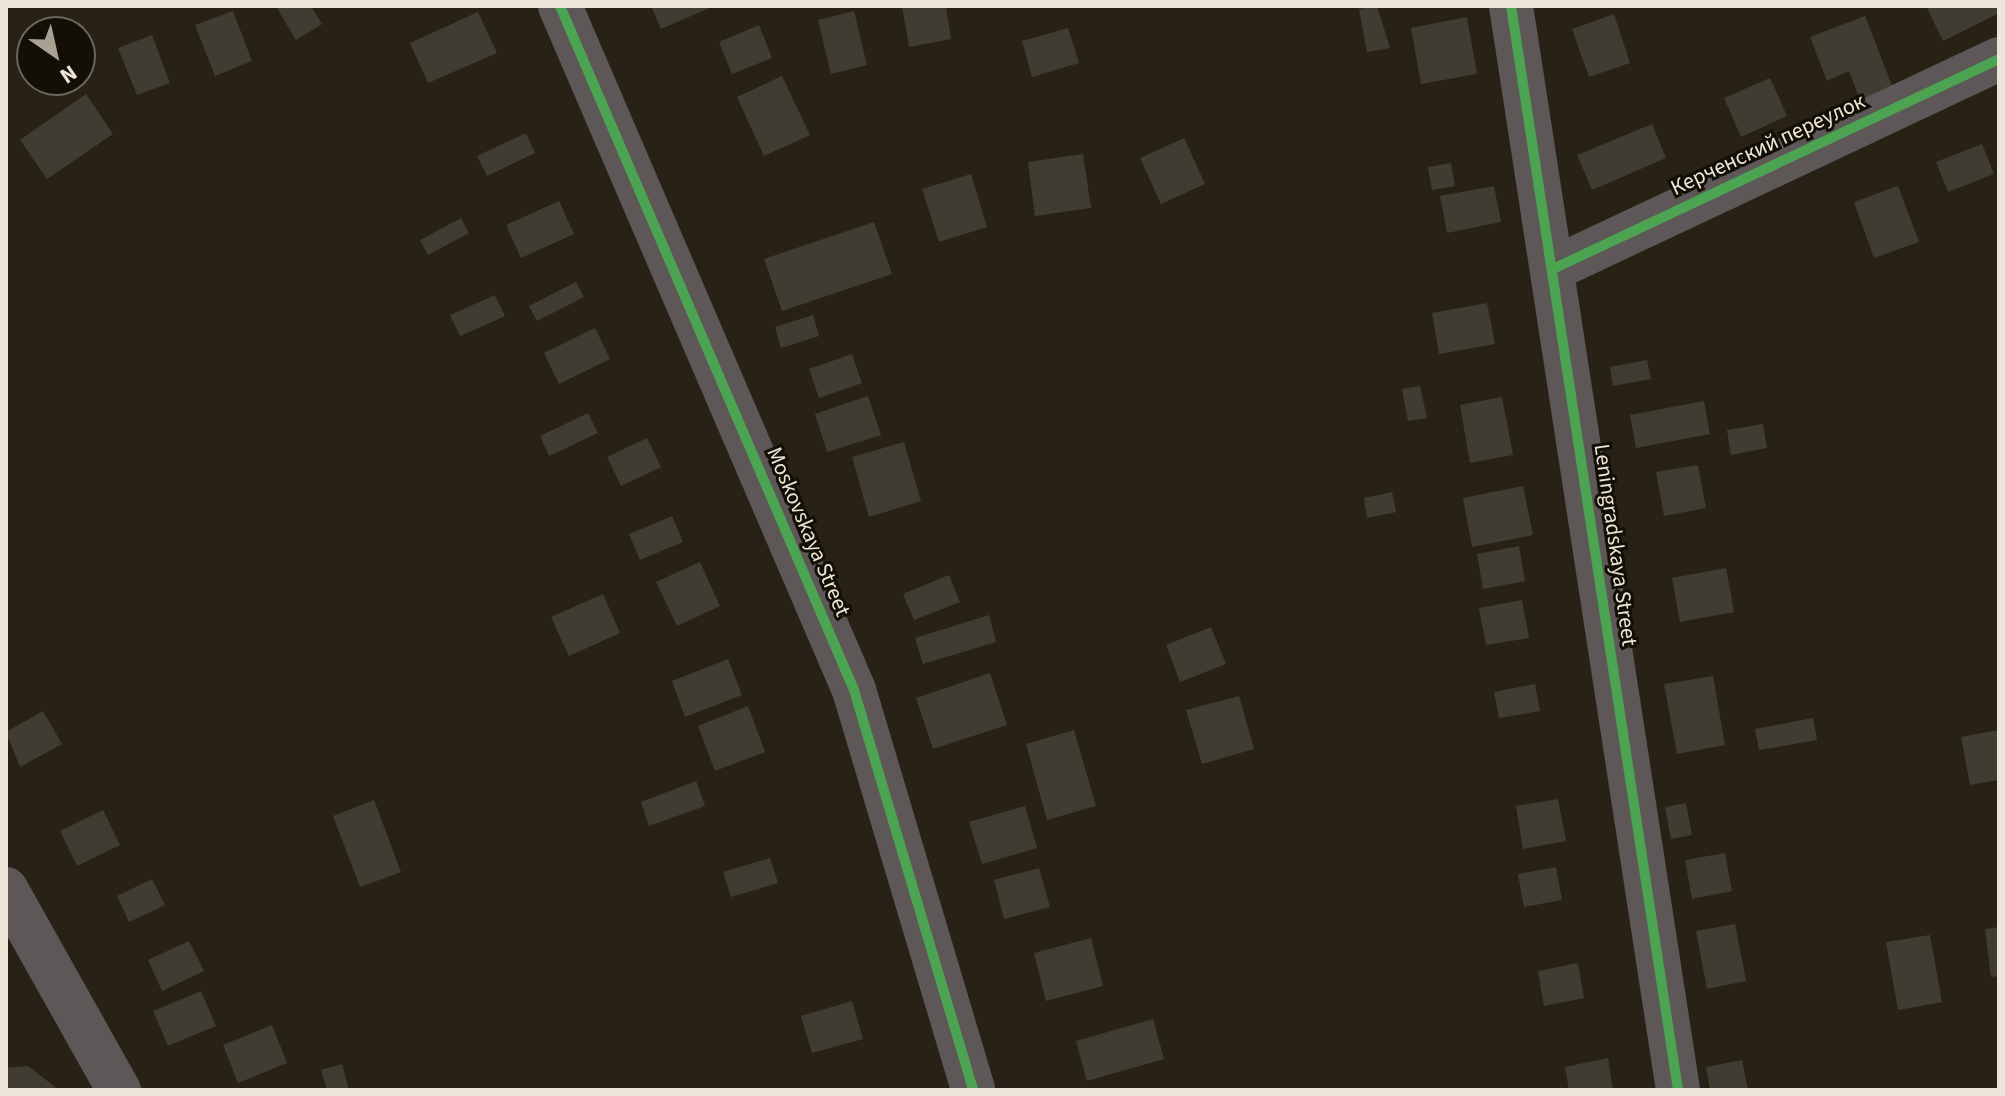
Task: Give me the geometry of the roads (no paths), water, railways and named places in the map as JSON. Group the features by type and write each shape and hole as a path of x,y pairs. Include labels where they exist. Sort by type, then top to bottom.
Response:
{"street":[{"name":"Moskovskaya Street","path":"560,6 854,690 973,1090"},
{"name":"Leningradskaya Street","path":"1511,6 1555,268 1678,1090"},
{"name":"Керченский переулок","path":"1555,268 1999,59"},
{"path":"6,889 119,1090"}]}
